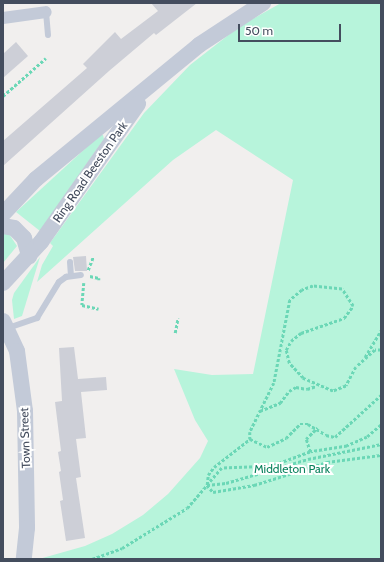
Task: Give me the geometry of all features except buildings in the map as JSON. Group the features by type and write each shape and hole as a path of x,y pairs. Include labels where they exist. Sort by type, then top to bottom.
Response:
{"street":[{"name":"Ring Road Beeston Park","path":"3,214 36,180 149,88 199,45 262,3"},
{"path":"3,18 46,12"},
{"name":"Ring Road Beeston Park","path":"3,283 29,256 149,88"},
{"path":"3,226 14,228 24,238 29,256"},
{"name":"Town Street","path":"6,324 17,352 25,411 27,528 24,559"}],"lane":[{"path":"46,12 48,35"},
{"path":"70,262 71,276"},
{"path":"6,324 37,318 55,285 66,277 83,275"}],"path":[{"path":"3,96 46,58"},
{"path":"83,275 99,278 99,280"},
{"path":"250,439 250,432 274,382 290,300 302,290 313,286 342,289 353,306 351,312 344,318 301,333 291,341 286,350 289,363 303,378 317,386 333,391 346,386 356,366 375,350 381,350"},
{"path":"82,305 99,309"},
{"path":"175,333 178,318"},
{"path":"364,359 381,330"},
{"path":"260,411 280,403 289,391 296,387 307,389 317,386"},
{"path":"250,439 267,447 286,438 300,424 317,428 326,435 334,437 381,395"},
{"path":"92,559 122,548 187,508 206,484 222,468 272,466 310,452 347,446 367,437 381,425"},
{"path":"310,452 306,439 317,428"},
{"path":"206,484 208,475 214,467 250,439"},
{"path":"206,484 233,482 308,459 381,444"},
{"path":"206,484 213,492 254,485 327,462 381,455"}],"green space":[{"name":"Middleton Park","path":"281,3 381,3 381,559 39,559 85,546 112,534 143,515 168,494 200,458 208,441 195,420 174,369 212,375 253,374 293,180 216,130 173,160 37,282 42,265 53,246 50,243 144,113 190,65 240,26"},
{"path":"100,135 103,135 104,139 40,231 16,212"},
{"path":"3,233 9,234 17,246 3,263"},
{"path":"40,257 22,316 14,319 12,300 14,293"}]}
